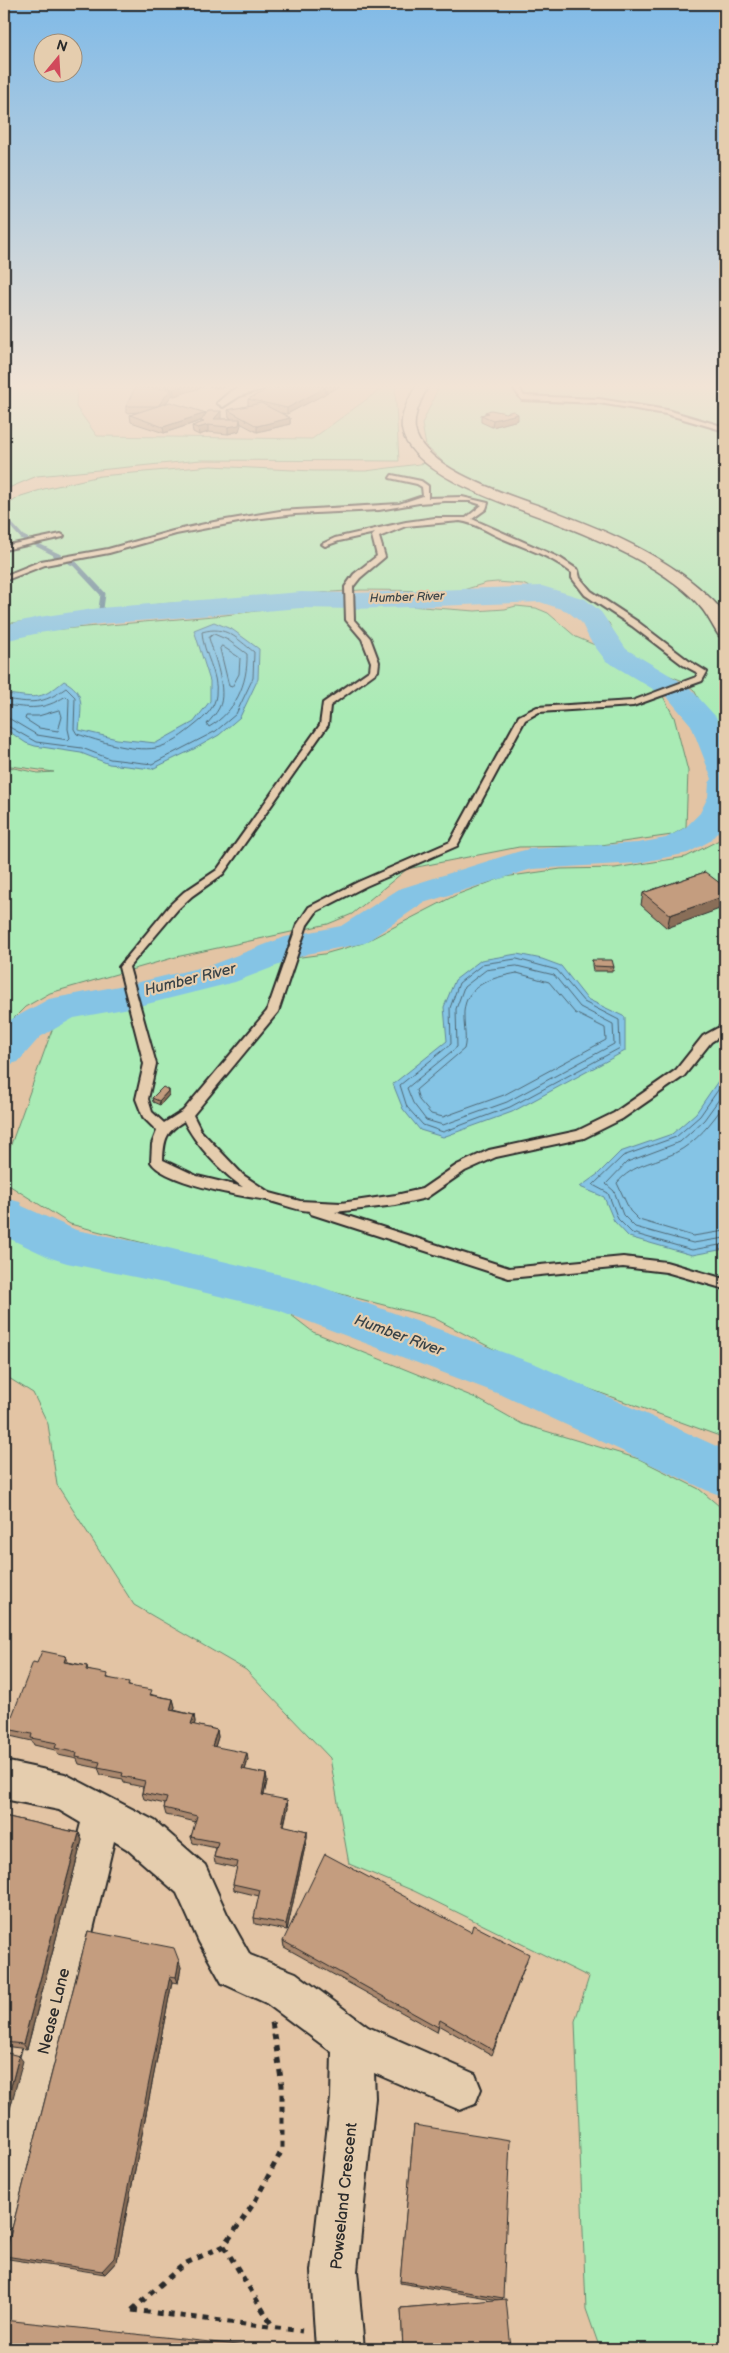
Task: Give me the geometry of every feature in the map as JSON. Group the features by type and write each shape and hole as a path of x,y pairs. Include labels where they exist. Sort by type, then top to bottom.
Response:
{"street":[{"path":"498,496 617,542 666,571 705,602 725,632"},
{"path":"4,1780 16,1781 65,1793 141,1835 191,1879 213,1928 236,1969 281,1988 353,2042 460,2089"},
{"name":"Nease Lane","path":"4,2208 102,1814"},
{"name":"Powseland Crescent","path":"339,2342 334,2271 353,2098 353,2042"}],"lane":[{"path":"420,501 426,496"},
{"path":"283,503 309,509 394,507 420,501 458,498 472,499 486,504 484,508 469,517 468,520"},
{"path":"4,578 21,569 53,559 106,551 175,532 280,513 329,509"},
{"path":"325,544 336,538 364,532 449,518 468,520 506,538 534,547 566,563 575,572 576,578 588,593 635,624 686,663 703,672 699,679 633,703 537,710 522,718 454,844 362,884 313,909 302,925 272,1012 187,1114 165,1126 157,1144 157,1162 170,1172 192,1180 300,1206 509,1273 623,1262 666,1267 725,1284"},
{"path":"163,1130 147,1114 142,1099 150,1064 124,967 174,907 188,894 220,872 324,725 326,705 374,671 375,662 366,638 350,620 349,587 357,576 381,557 376,536 391,528"},
{"path":"4,548 61,536"},
{"path":"300,1206 341,1208 426,1193 461,1168 493,1153 580,1135 618,1116 680,1073 707,1039 725,1028"},
{"path":"187,1114 196,1133 239,1178 271,1198"}],"path":[{"path":"265,1981 282,2085 282,2150 254,2203 224,2246 184,2264 132,2310 274,2327 339,2342"},
{"path":"224,2246 274,2327"}],"green space":[{"path":"21,496 725,496 725,741 711,723 694,690 683,681 636,663 619,645 609,623 523,584 486,583 460,591 361,590 159,604 4,624 4,507"},
{"path":"313,604 382,604 475,611 505,609 516,606 536,608 548,613 576,637 604,649 619,664 659,689 674,717 688,771 686,827 672,835 594,846 519,847 407,869 352,914 328,924 176,957 50,993 25,1007 4,1028 4,766 38,773 54,772 4,765 4,639 39,631 225,615"},
{"path":"725,837 725,1438 526,1366 434,1318 70,1224 4,1182 4,1164 52,1030 83,1005 263,962 324,954 363,943 456,895 504,877 561,869 615,868 686,857"},
{"path":"4,1234 282,1308 313,1332 476,1398 522,1424 639,1459 699,1489 725,1511 725,2349 600,2349 586,2309 575,2021 589,1977 414,1891 349,1864 330,1758 246,1670 134,1605 57,1485 48,1424 33,1393 4,1375"}],"water":[{"path":"214,622 233,630 259,649 258,679 240,717 219,735 194,749 152,769 109,764 81,753 35,746 26,743 4,728 4,694 29,697 42,695 48,693 64,681 76,690 79,696 81,708 79,730 117,739 156,743 194,722 210,701 210,681 194,630"},
{"path":"517,954 542,959 561,966 587,999 625,1017 625,1051 512,1112 443,1137 420,1130 403,1109 393,1084 447,1041 444,1007 455,980 481,960"},
{"path":"725,1071 725,1249 692,1255 629,1237 614,1221 604,1197 580,1187 598,1174 620,1152 672,1134 696,1113"}],"building":[{"path":"705,872 725,887 725,896 670,915 643,893"},
{"path":"592,960 612,960 614,967 594,966"},
{"path":"163,1087 169,1090 159,1101 152,1098"},
{"path":"42,1651 66,1656 64,1662 87,1666 86,1670 108,1674 107,1678 129,1682 128,1686 152,1690 150,1695 173,1699 170,1710 194,1715 191,1724 217,1730 212,1746 247,1753 242,1769 266,1774 262,1795 287,1800 282,1825 307,1831 286,1924 254,1918 260,1890 233,1884 238,1862 214,1857 218,1842 191,1837 197,1816 164,1808 167,1798 142,1793 145,1781 122,1776 123,1773 98,1768 100,1762 76,1757 77,1753 55,1748 57,1743 31,1738 32,1734 7,1729 33,1662 37,1663"},
{"path":"4,1816 79,1833 23,2044 4,2042"},
{"path":"325,1854 471,1932 473,1925 529,1954 493,2050 440,2020 438,2027 283,1941"},
{"path":"88,1931 174,1948 179,1961 176,1977 170,1976 114,2258 102,2271 5,2256"},
{"path":"4,2052 19,2056 4,2113"},
{"path":"414,2125 510,2140 503,2298 400,2281"},
{"path":"506,2299 511,2349 403,2349 401,2308"},
{"path":"4,2320 275,2349 4,2349"},
{"path":"280,2346 301,2348 302,2349 280,2349"}],"waterway":[{"path":"4,517 22,537 59,556"},
{"path":"56,555 75,564 103,594 100,616"},
{"name":"Humber River","path":"4,633 39,625 100,616 301,600 354,601 542,594 576,605 592,618 604,640 616,655 678,692 705,723 725,775"},
{"name":"Humber River","path":"4,1053 26,1028 63,1008 135,995 222,974 298,945 352,935 411,896 529,859 638,853 676,846 698,834 714,817 724,797 725,783"},
{"name":"Humber River","path":"4,1214 6,1218 67,1246 164,1265 285,1293 520,1380 725,1474"}]}
